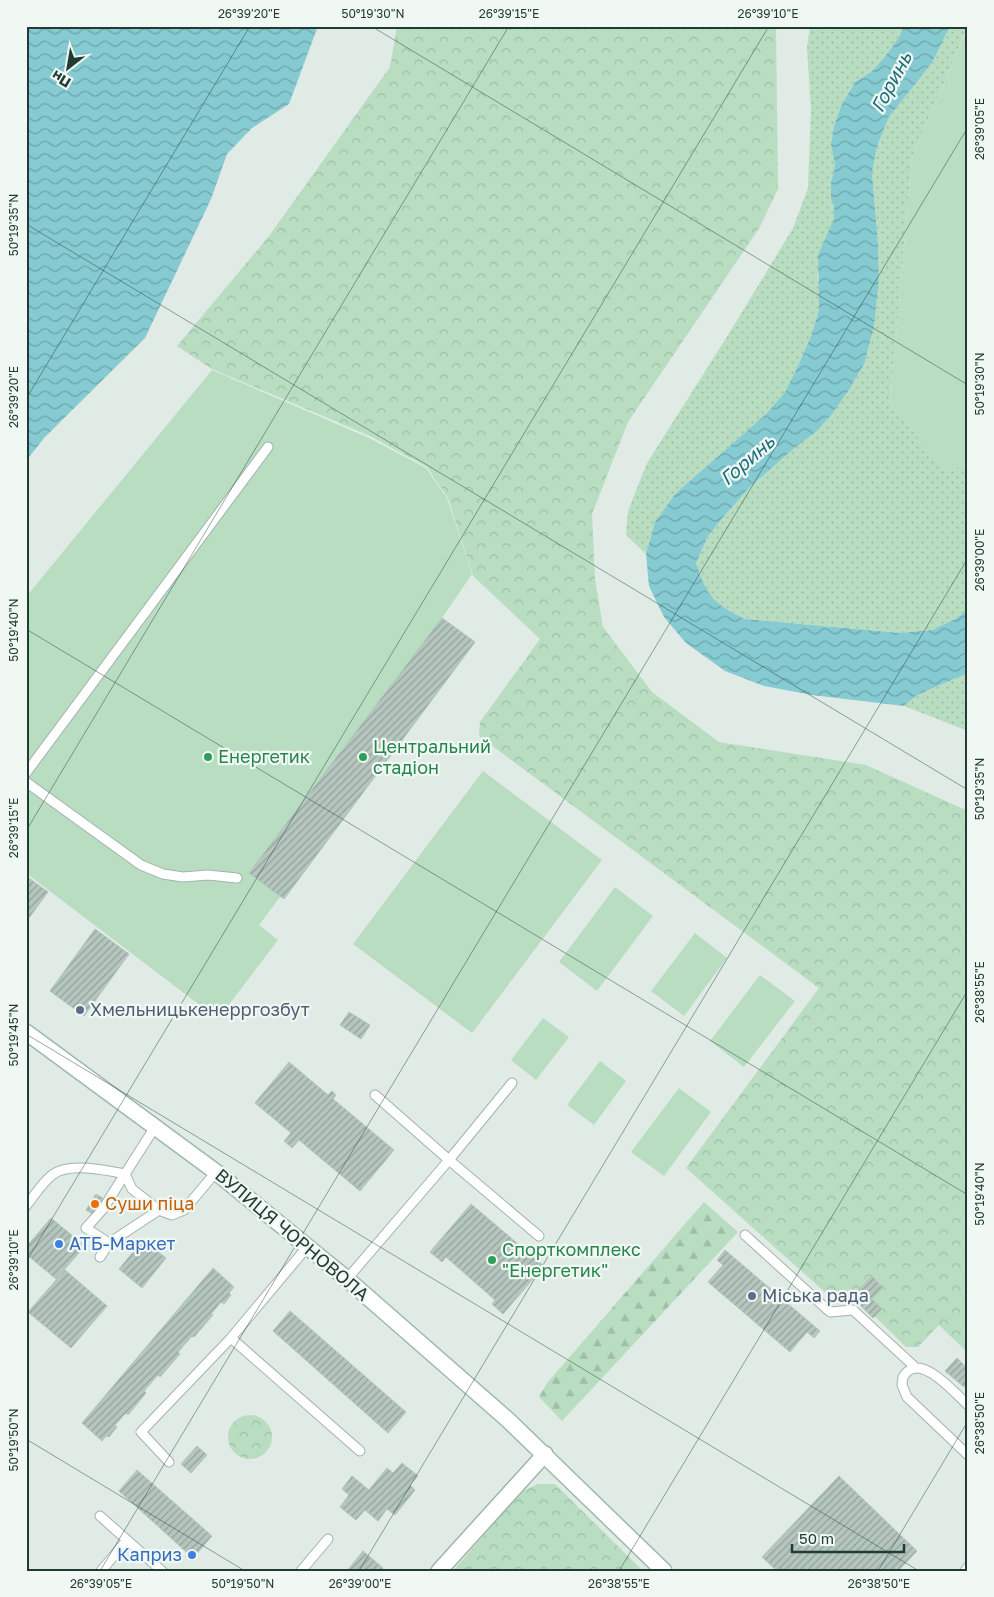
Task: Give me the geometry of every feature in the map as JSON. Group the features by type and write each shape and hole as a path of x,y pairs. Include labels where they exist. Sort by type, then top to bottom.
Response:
{"street":[{"name":"ВУЛИЦЯ ЧОРНОВОЛА","path":"26,1032 216,1172 308,1246 507,1419 664,1571"},
{"path":"439,1571 545,1454"}],"lane":[{"path":"26,773 268,447"},
{"path":"26,782 141,865 163,874 183,877 208,875 237,878"},
{"path":"347,1279 450,1160 512,1084"},
{"path":"375,1095 539,1236"},
{"path":"108,1243 86,1228 103,1209 155,1127"},
{"path":"26,1206 52,1175 66,1168 107,1170 126,1174"},
{"path":"126,1174 132,1189 159,1210 172,1215 184,1210 216,1172"},
{"path":"100,1257 108,1243 159,1210"},
{"path":"745,1235 830,1312 853,1310 916,1368"},
{"path":"168,1462 141,1432 231,1338 308,1246"},
{"path":"231,1338 360,1451"},
{"path":"968,1405 930,1371 912,1368 903,1377 902,1385 906,1397 968,1455"},
{"path":"100,1516 162,1571"},
{"path":"301,1571 328,1539"},
{"path":"101,1571 127,1540"},
{"path":"964,1571 968,1567"}],"green space":[{"path":"397,26 776,26 778,189 760,227 628,422 592,514 595,579 603,627 652,692 719,742 866,765 968,811 968,1353 939,1325 918,1347 906,1347 849,1291 827,1294 686,1168 819,988 479,736 480,722 540,639 473,576 448,498 427,467 370,436 212,369 177,346 269,236 390,67"},
{"path":"810,26 904,26 898,39 883,59 871,72 855,82 841,106 834,126 831,144 835,165 831,183 831,199 834,206 834,219 817,277 820,290 819,310 811,336 798,366 785,392 766,414 675,494 655,522 646,554 626,535 628,511 647,463 793,228 808,188 811,110 807,48"},
{"path":"950,26 968,26 912,158 890,405 946,472 968,463 968,610 955,619 932,630 900,633 745,619 718,604 708,592 696,563 708,536 725,515 750,487 817,431 849,390 864,364 879,278 872,173 877,146 889,117 932,63"},
{"path":"968,27 968,463 946,472 890,405 912,158"},
{"name":"Енергетик","path":"212,370 369,438 426,468 447,498 472,574 442,618 475,642 284,899 280,897 259,925 278,940 218,1019 26,873 26,597"},
{"path":"968,673 968,731 904,706 917,695"},
{"path":"483,771 602,860 472,1033 353,944"},
{"path":"615,887 653,916 597,991 559,962"},
{"path":"695,933 727,958 684,1016 651,991"},
{"path":"760,975 795,1001 744,1067 710,1041"},
{"path":"543,1018 569,1037 536,1080 511,1060"},
{"path":"600,1061 626,1081 594,1125 567,1105"},
{"path":"679,1088 711,1112 664,1176 631,1152"},
{"path":"704,1202 738,1232 562,1421 539,1397 547,1383"},
{"path":"250,1415 262,1419 268,1425 272,1437 268,1449 262,1455 250,1459 238,1455 232,1449 228,1437 232,1425 238,1419"},
{"path":"538,1484 555,1484 643,1571 453,1571 521,1492"}],"water":[{"path":"26,26 318,26 289,104 252,128 227,154 211,199 145,338 44,438 26,461"},
{"name":"Горинь","path":"904,26 950,26 932,63 889,117 877,146 872,173 879,278 874,326 864,364 849,390 817,431 750,487 725,515 708,536 696,563 704,584 713,598 726,609 745,619 900,633 932,630 955,619 968,610 968,673 917,695 904,706 812,695 764,686 725,671 686,643 664,617 649,586 646,554 655,522 675,494 766,414 785,392 798,366 811,336 819,310 818,255 834,219 831,183 835,165 831,144 834,126 841,106 855,82 871,72 883,59 898,39"}],"building":[{"name":"Центральний стадіон","path":"442,618 475,642 284,899 249,873"},
{"path":"26,876 48,892 26,922"},
{"path":"95,929 129,954 84,1016 50,991"},
{"path":"349,1012 370,1025 361,1039 340,1025"},
{"path":"289,1062 328,1095 332,1091 336,1095 333,1099 394,1150 360,1191 299,1140 292,1148 284,1141 291,1133 255,1103"},
{"name":"Суши піца","path":"96,1194 104,1199 94,1215 86,1210"},
{"name":"Спорткомплекс \"Енергетик\"","path":"471,1204 544,1266 503,1314 492,1304 495,1300 446,1257 442,1262 430,1252"},
{"path":"51,1218 85,1246 56,1279 26,1254 26,1247"},
{"path":"143,1240 166,1258 142,1288 119,1269"},
{"name":"Міська рада","path":"725,1250 820,1331 814,1338 807,1332 790,1352 708,1282 723,1265 717,1260"},
{"path":"213,1268 234,1287 229,1293 231,1295 224,1304 221,1302 211,1314 213,1315 178,1352 180,1354 160,1377 158,1375 144,1391 146,1393 128,1415 126,1413 115,1425 117,1427 109,1437 106,1436 102,1441 82,1423"},
{"path":"65,1270 107,1306 71,1348 28,1312"},
{"path":"872,1276 883,1288 872,1299 882,1309 873,1318 852,1297"},
{"path":"290,1311 406,1412 388,1433 273,1331"},
{"path":"957,1358 968,1369 968,1383 964,1387 945,1371"},
{"path":"197,1446 207,1455 191,1473 181,1464"},
{"path":"402,1463 418,1476 410,1485 415,1490 395,1515 387,1509 378,1521 365,1510 356,1520 340,1507 349,1495 342,1489 352,1476 369,1490 387,1468 393,1473"},
{"path":"137,1470 212,1536 193,1558 119,1491"},
{"path":"839,1476 917,1551 898,1571 777,1571 762,1557"},
{"path":"363,1551 383,1568 380,1571 347,1571"}],"place":[{"name":"Енергетик","path":"208,757"},
{"name":"Центральний стадіон","path":"363,757"},
{"name":"Хмельницькенерргозбут","path":"80,1010"},
{"name":"Суши піца","path":"95,1204"},
{"name":"АТБ-Маркет","path":"59,1244"},
{"name":"Спорткомплекс \"Енергетик\"","path":"492,1260"},
{"name":"Міська рада","path":"752,1296"},
{"name":"Каприз","path":"192,1555"}]}
